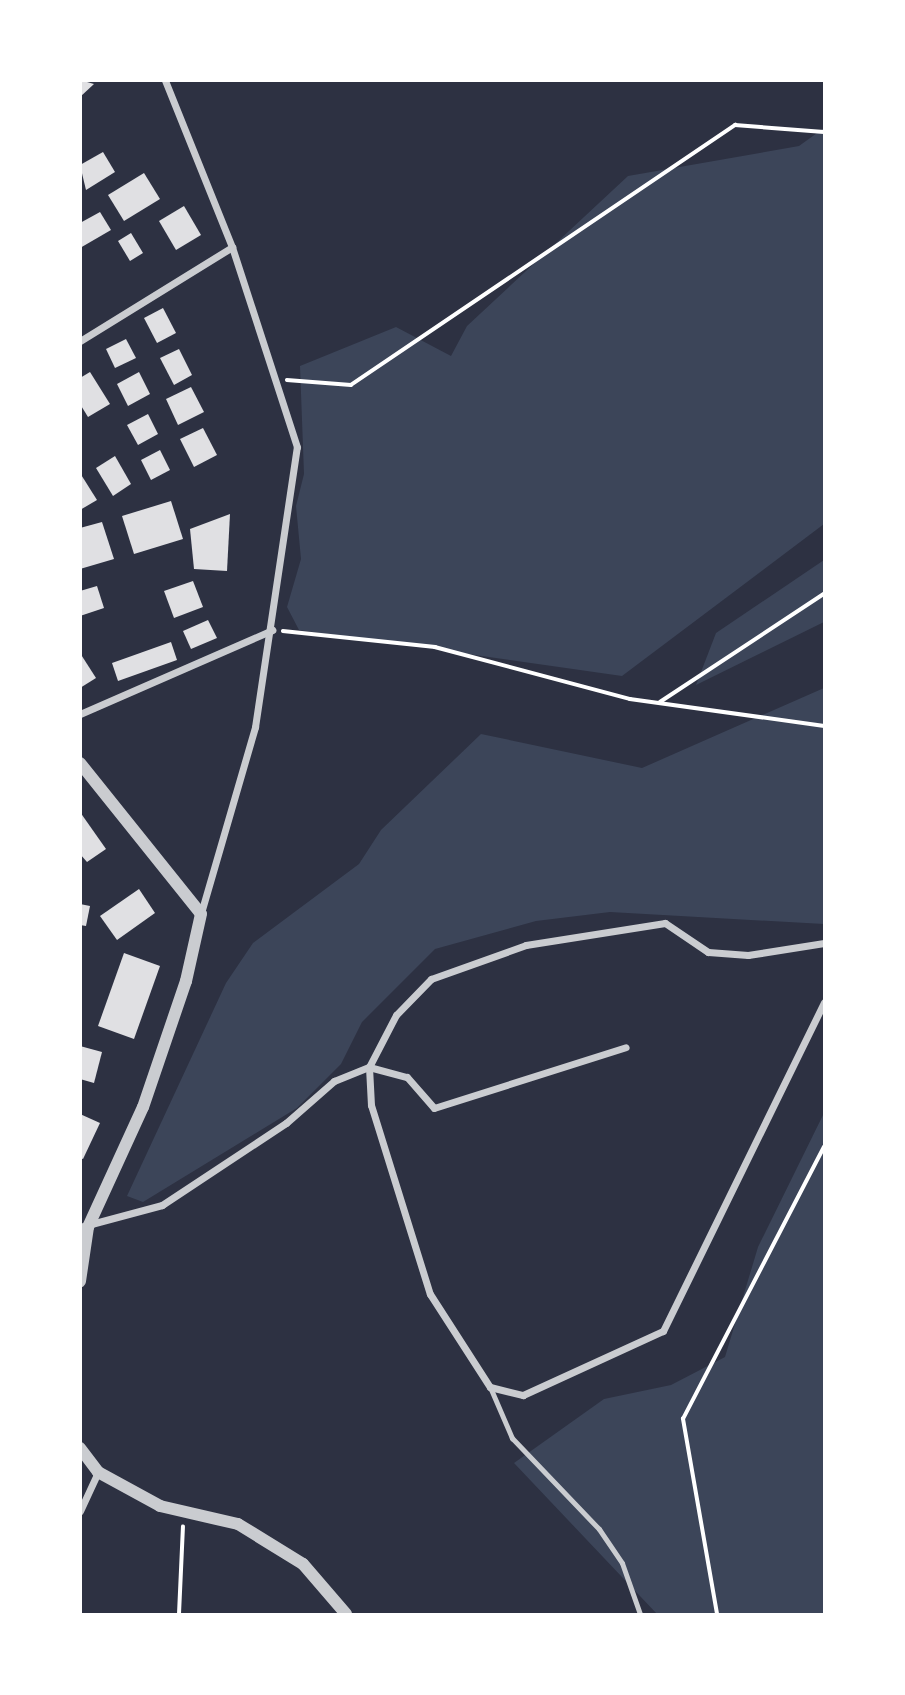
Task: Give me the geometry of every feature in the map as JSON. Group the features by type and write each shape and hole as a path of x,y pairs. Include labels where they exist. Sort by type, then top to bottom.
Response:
{"street":[{"path":"80,1281 84,1227 143,1107 255,727 272,630 297,447 278,379 232,247 165,80"},
{"path":"80,341 232,247"},
{"path":"80,714 272,630"},
{"path":"80,763 201,914"},
{"path":"824,943 748,955 708,952 665,923 526,945 431,979 396,1014 369,1068 371,1105 430,1294 490,1387 523,1395 663,1331 824,1002"},
{"path":"84,1227 162,1205 286,1123 334,1081 369,1068 407,1077 434,1108 626,1047"},
{"path":"80,1448 97,1472 183,1511 238,1524 303,1564 346,1615"},
{"path":"81,1510 97,1472"}],"lane":[{"path":"490,1387 512,1438 599,1529 622,1563 640,1615"}],"path":[{"path":"278,379 351,385 734,125 824,132"},
{"path":"658,703 824,594"},
{"path":"272,630 435,647 658,703 824,726"},
{"path":"717,1615 683,1419 824,1147"},
{"path":"179,1615 183,1511"}],"shaded area":[{"path":"824,128 824,524 622,676 299,630 287,607 301,559 296,506 304,474 300,366 396,327 451,356 467,326 628,176 799,146"},
{"path":"824,560 824,622 696,685 716,633"},
{"path":"824,688 824,924 610,912 536,921 435,949 362,1022 341,1064 297,1108 143,1202 127,1196 226,983 253,943 359,864 381,830 481,734 642,768"},
{"path":"824,1113 824,1614 657,1614 514,1463 604,1399 671,1385 725,1357 758,1247"}],"building":[{"path":"80,80 94,84 80,97"},
{"path":"103,152 115,172 86,190 80,165"},
{"path":"144,173 160,199 124,221 108,195"},
{"path":"184,206 201,235 176,250 159,221"},
{"path":"100,212 111,230 80,248 80,223"},
{"path":"131,233 143,253 130,261 118,241"},
{"path":"163,308 176,333 157,343 144,318"},
{"path":"126,339 136,358 115,368 106,349"},
{"path":"179,349 192,375 174,385 160,358"},
{"path":"90,372 110,404 88,417 80,404 80,378"},
{"path":"139,372 150,394 128,406 117,384"},
{"path":"191,387 204,412 178,425 166,399"},
{"path":"148,414 158,434 138,445 127,425"},
{"path":"203,428 217,455 194,467 180,439"},
{"path":"160,450 170,470 151,480 141,460"},
{"path":"115,456 131,484 113,496 96,468"},
{"path":"80,473 97,500 80,510"},
{"path":"171,501 183,539 134,554 122,516"},
{"path":"230,514 227,571 194,569 190,529"},
{"path":"102,522 114,559 80,569 80,528"},
{"path":"193,581 203,607 174,618 164,591"},
{"path":"97,586 104,608 80,616 80,591"},
{"path":"208,620 217,638 191,649 183,631"},
{"path":"171,642 177,660 118,681 112,663"},
{"path":"80,653 96,678 80,688"},
{"path":"80,812 106,849 87,862 80,854"},
{"path":"139,889 155,913 117,940 100,916"},
{"path":"80,904 90,906 86,926 80,925"},
{"path":"124,953 160,966 134,1039 98,1026"},
{"path":"80,1046 102,1052 94,1083 80,1079"},
{"path":"80,1114 100,1123 83,1159 80,1158"}]}
